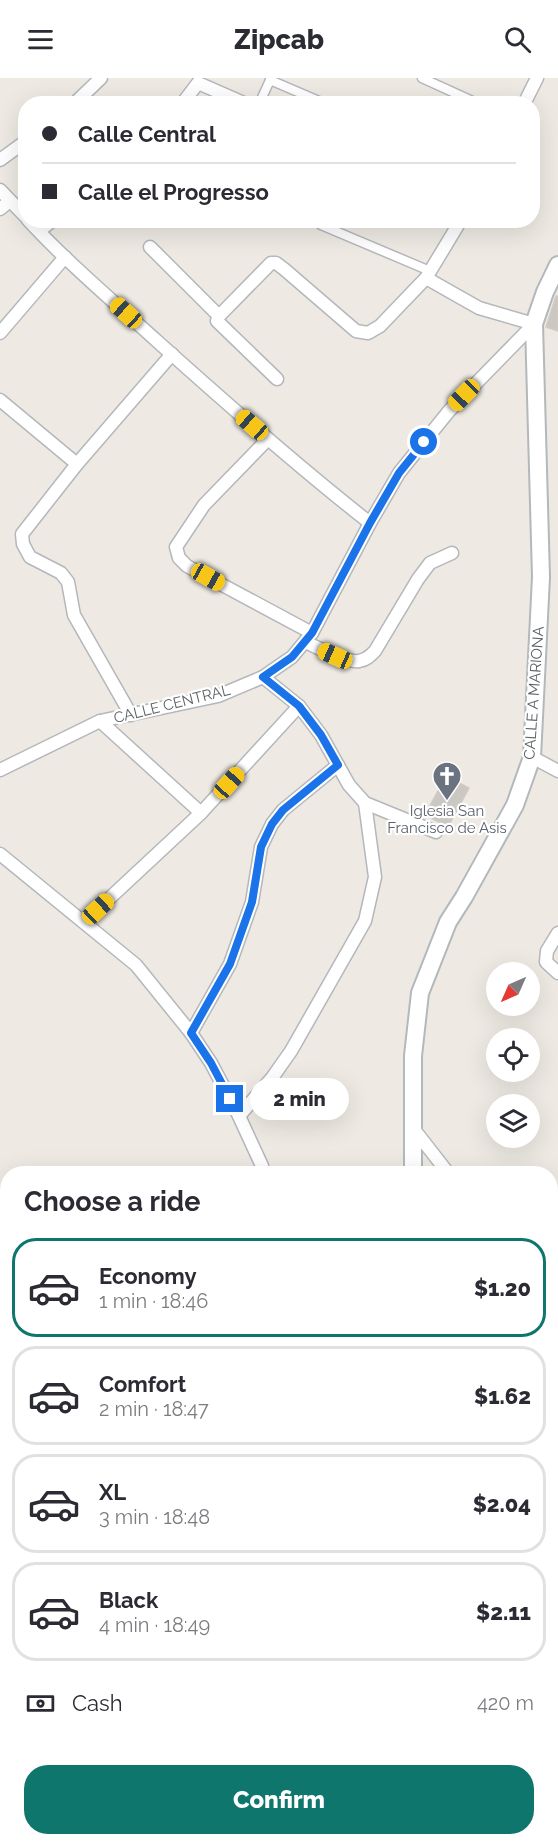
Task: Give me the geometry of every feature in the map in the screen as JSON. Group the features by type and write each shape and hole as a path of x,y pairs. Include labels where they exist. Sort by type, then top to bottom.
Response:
{"main road":[{"name":"CALLE A MARIONA","path":"413,1166 413,1056 420,993 448,922 515,805 532,757 541,577 534,324 545,292 558,265"}],"street":[{"path":"82,96 101,78"},
{"path":"422,78 461,96"},
{"path":"528,96 537,78"},
{"path":"263,96 270,79 308,96"},
{"path":"188,96 198,83 228,96"},
{"path":"0,160 18,147"},
{"path":"0,190 18,209"},
{"path":"0,209 10,201"},
{"path":"36,228 64,257 268,439 370,523"},
{"path":"39,231 43,228"},
{"path":"327,228 428,275 479,308 534,324"},
{"path":"277,379 217,321 219,316 271,263 276,263 356,330 368,333 380,326 428,275 456,228"},
{"path":"150,248 219,316"},
{"path":"0,333 64,257"},
{"name":"CALLE CENTRAL","path":"0,770 100,721 218,696 263,677 292,657 308,637 399,473 448,411 534,324"},
{"path":"131,715 74,615 68,582 61,573 30,556 23,544 22,534 77,464 172,354"},
{"path":"0,400 77,464"},
{"path":"268,439 204,506 176,547 179,558 187,566 308,637 335,656 357,662 368,658 375,651 430,563 453,553"},
{"path":"263,677 299,706 321,735 349,785 365,802 436,832"},
{"path":"84,922 201,813 299,706"},
{"path":"100,721 201,813"},
{"path":"532,757 558,771"},
{"path":"191,1033 230,964 252,902 261,847 272,824 283,810 338,765"},
{"path":"239,1116 272,1078 291,1051 365,921 375,877 365,802"},
{"path":"0,854 136,965 191,1033 211,1063 262,1166"},
{"path":"558,933 547,951 546,962 558,973"},
{"path":"413,1128 443,1166"}],"building":[{"path":"556,296 558,296 558,331 546,327"},
{"name":"Iglesia San Francisco de Asis","path":"446,776 469,788 448,827 425,815"}],"place":[{"name":"Iglesia San Francisco de Asis","path":"447,802"}],"route":[{"path":"230,1099 211,1063 191,1033 230,964 252,902 261,847 272,824 283,810 338,765 321,735 299,706 263,677 292,657 312,633 399,473 424,442"}]}
